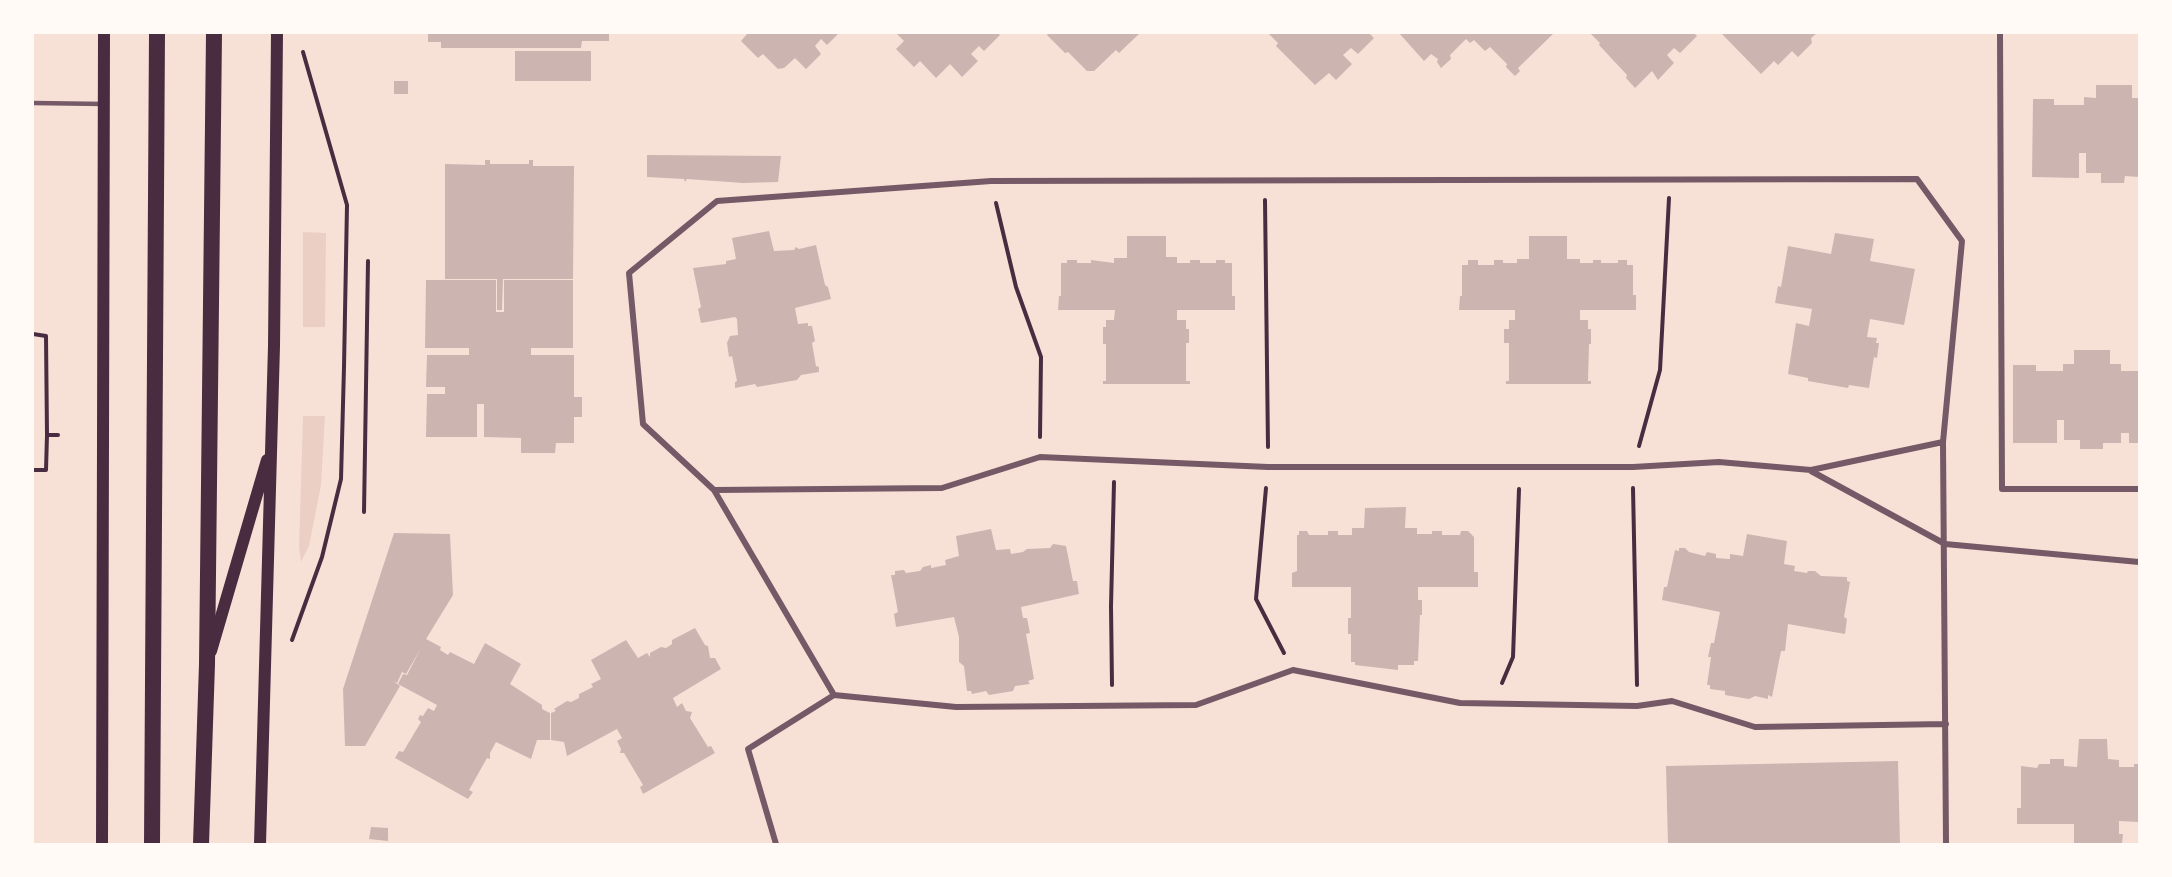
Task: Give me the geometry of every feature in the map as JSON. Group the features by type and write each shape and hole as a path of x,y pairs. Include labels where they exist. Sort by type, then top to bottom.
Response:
{"highway":[{"path":"152,840 157,33"},
{"path":"201,841 207,664 214,33"}],"main road":[{"path":"260,844 271,445 277,33"},
{"path":"102,844 104,36"},
{"path":"207,664 271,445"}],"street":[{"path":"2000,33 2002,489 2139,489"},
{"path":"834,695 714,490 643,424 629,273 717,201 991,182 1917,179 1962,241 1943,442 1946,844"},
{"path":"714,490 942,488 1040,458 1268,467 1633,467 1719,462 1811,470 1943,442"},
{"path":"1811,470 1945,544 2139,562"},
{"path":"776,844 748,749 834,695 956,707 1196,705 1293,670 1460,703 1637,706 1672,701 1755,727 1946,724"}],"lane":[{"path":"33,103 104,104"}],"path":[{"path":"288,648 322,557 341,479 344,367 347,206 301,45"},
{"path":"1637,706 1633,467 1660,370 1670,180"},
{"path":"1265,181 1268,467 1256,599 1293,670"},
{"path":"991,182 1016,287 1041,357 1040,458"},
{"path":"364,512 368,261"},
{"path":"33,334 46,336 47,435 46,470 33,470"},
{"path":"47,435 58,435"},
{"path":"1113,706 1111,606 1114,460"},
{"path":"1494,704 1514,657 1519,467"}],"shaded area":[{"path":"303,232 326,233 325,327 303,327"},
{"path":"303,416 325,416 321,485 309,546 301,562 299,548"}],"building":[{"path":"428,33 609,33 609,41 582,41 581,48 441,48 441,42 428,42"},
{"path":"748,33 839,33 827,45 821,39 815,46 821,54 806,69 795,58 784,68 778,69 763,54 758,58 741,41"},
{"path":"896,33 998,33 1000,35 984,51 979,46 971,54 978,61 962,77 950,64 936,78 920,61 914,67 896,49 904,41"},
{"path":"1048,33 1140,33 1119,53 1116,50 1094,71 1087,71 1068,52 1065,53 1047,35"},
{"path":"1268,33 1369,33 1374,38 1358,54 1351,48 1343,55 1352,64 1336,80 1329,73 1315,85 1276,46 1278,43"},
{"path":"1399,33 1554,33 1518,68 1520,71 1515,76 1490,47 1485,51 1474,40 1470,43 1466,39 1441,68 1437,62 1438,59 1431,54 1424,61"},
{"path":"1590,33 1694,33 1697,36 1680,53 1674,48 1667,55 1674,63 1658,80 1652,71 1635,88 1626,78 1627,75"},
{"path":"1721,33 1817,33 1811,38 1812,43 1798,57 1792,51 1778,65 1774,61 1761,74"},
{"path":"515,51 591,51 591,81 515,81"},
{"path":"394,81 408,81 408,94 394,94"},
{"path":"2096,85 2132,85 2132,98 2139,98 2139,177 2125,176 2124,183 2101,183 2101,173 2086,173 2086,153 2079,153 2079,178 2032,177 2033,99 2054,99 2054,105 2084,105 2084,97 2096,98"},
{"path":"647,155 781,156 778,182 743,183 687,179 685,182 684,179 647,177"},
{"path":"485,160 490,160 490,164 529,164 529,160 533,160 533,166 574,166 573,279 503,279 502,310 497,310 497,279 445,279 445,164 485,165"},
{"path":"769,231 774,251 794,250 796,247 799,249 816,245 825,285 828,287 831,299 795,308 798,324 808,323 808,326 812,326 815,341 812,343 819,372 801,375 797,380 757,387 755,384 735,388 737,381 727,343 730,336 738,335 737,319 735,317 701,323 698,309 701,307 693,268 726,264 726,261 736,259 732,238"},
{"path":"1835,233 1874,239 1870,261 1915,269 1904,325 1870,319 1867,337 1877,338 1876,343 1879,343 1877,358 1874,357 1869,388 1849,385 1848,388 1808,381 1808,378 1788,374 1796,323 1809,326 1812,309 1775,303 1778,286 1781,287 1788,246 1831,254"},
{"path":"1127,236 1166,236 1166,257 1177,257 1177,263 1200,260 1200,263 1216,263 1216,260 1225,260 1225,263 1232,263 1232,296 1235,296 1235,310 1177,310 1177,320 1186,320 1186,329 1189,329 1189,343 1186,343 1186,381 1190,381 1190,384 1103,384 1103,381 1106,381 1106,344 1103,344 1103,327 1106,327 1106,320 1114,320 1115,310 1058,310 1059,296 1061,296 1061,263 1067,263 1067,260 1077,260 1077,263 1091,263 1091,260 1114,263 1114,258 1127,258"},
{"path":"1529,236 1567,236 1567,259 1580,259 1580,263 1593,263 1593,260 1601,260 1601,263 1618,263 1618,260 1627,260 1627,265 1633,265 1633,295 1636,295 1636,310 1580,310 1580,320 1588,320 1588,329 1591,329 1588,381 1591,381 1591,384 1506,384 1506,381 1509,381 1509,343 1504,343 1504,329 1509,329 1509,320 1515,320 1515,310 1459,310 1460,296 1462,296 1462,265 1468,265 1468,260 1478,260 1478,265 1494,265 1494,260 1503,260 1503,263 1517,263 1517,259 1529,259"},
{"path":"426,280 496,280 496,312 504,312 504,280 573,280 573,348 531,348 531,355 574,355 574,397 582,397 582,417 574,417 574,443 556,443 555,453 521,453 521,438 484,437 484,404 477,404 477,437 426,437 427,394 445,394 445,387 426,387 427,355 469,355 469,348 425,348"},
{"path":"2074,350 2110,350 2110,364 2121,364 2121,371 2139,371 2139,443 2129,443 2129,433 2121,433 2121,443 2103,443 2103,449 2080,449 2080,440 2064,440 2064,420 2057,420 2057,443 2013,443 2013,365 2036,365 2036,371 2063,371 2063,364 2074,364"},
{"path":"1406,507 1405,528 1417,528 1417,534 1442,531 1442,535 1460,535 1461,531 1468,531 1474,537 1474,572 1478,572 1478,587 1418,587 1418,600 1422,600 1422,615 1420,615 1418,661 1414,661 1414,665 1398,665 1398,670 1355,665 1355,662 1351,662 1351,634 1348,634 1348,618 1351,618 1351,587 1292,587 1292,573 1297,571 1297,535 1299,531 1307,531 1309,535 1328,535 1328,531 1338,531 1338,535 1352,535 1352,528 1364,528 1365,508"},
{"path":"991,529 996,550 1010,549 1011,554 1027,549 1050,548 1053,544 1066,546 1073,581 1077,581 1079,594 1021,607 1023,618 1027,618 1030,633 1026,634 1034,679 1028,681 1030,684 1015,686 1013,691 989,695 986,691 972,694 971,691 967,691 964,666 959,662 959,637 954,617 896,627 894,614 898,612 891,575 895,575 895,571 904,570 906,573 920,571 923,567 931,565 931,568 946,565 945,560 959,556 956,536"},
{"path":"394,533 450,534 453,595 426,639 441,647 440,650 448,655 450,652 474,664 485,643 521,664 510,684 550,713 550,740 537,740 531,759 496,742 490,753 490,759 487,758 469,790 473,792 468,799 395,758 399,751 403,752 421,722 418,719 420,715 423,716 428,708 434,711 437,705 398,684 403,674 407,675 421,648 406,674 402,672 397,683 393,681 400,686 365,746 345,746 343,689"},
{"path":"1747,534 1787,541 1784,564 1795,566 1794,571 1807,573 1815,571 1821,576 1847,577 1847,581 1850,582 1844,617 1847,619 1845,634 1788,624 1785,651 1781,651 1772,697 1768,695 1768,699 1725,695 1725,691 1710,689 1710,685 1707,685 1711,657 1708,657 1711,643 1714,643 1720,612 1662,600 1675,550 1685,548 1689,552 1705,556 1707,552 1716,554 1716,558 1730,559 1730,554 1743,556"},
{"path":"695,628 705,645 708,646 710,658 715,658 721,669 673,698 677,707 682,703 686,711 692,712 690,718 708,747 711,746 715,753 643,794 640,787 643,785 624,753 620,753 621,749 617,741 622,738 617,729 567,756 564,742 551,740 551,713 556,711 554,709 567,701 571,702 579,698 579,694 593,687 591,684 601,679 591,660 626,640 638,658 647,653 650,657 650,653 661,647 666,648 672,644 672,640"},
{"path":"2079,739 2107,739 2108,759 2119,760 2119,767 2134,767 2134,764 2139,764 2139,822 2119,821 2119,834 2123,834 2122,844 2074,844 2074,824 2017,824 2017,808 2021,808 2021,766 2037,768 2039,764 2050,764 2050,759 2064,759 2064,766 2077,767"},
{"path":"1898,761 1900,844 1668,844 1666,766"},
{"path":"371,827 388,828 388,841 369,839"}]}
